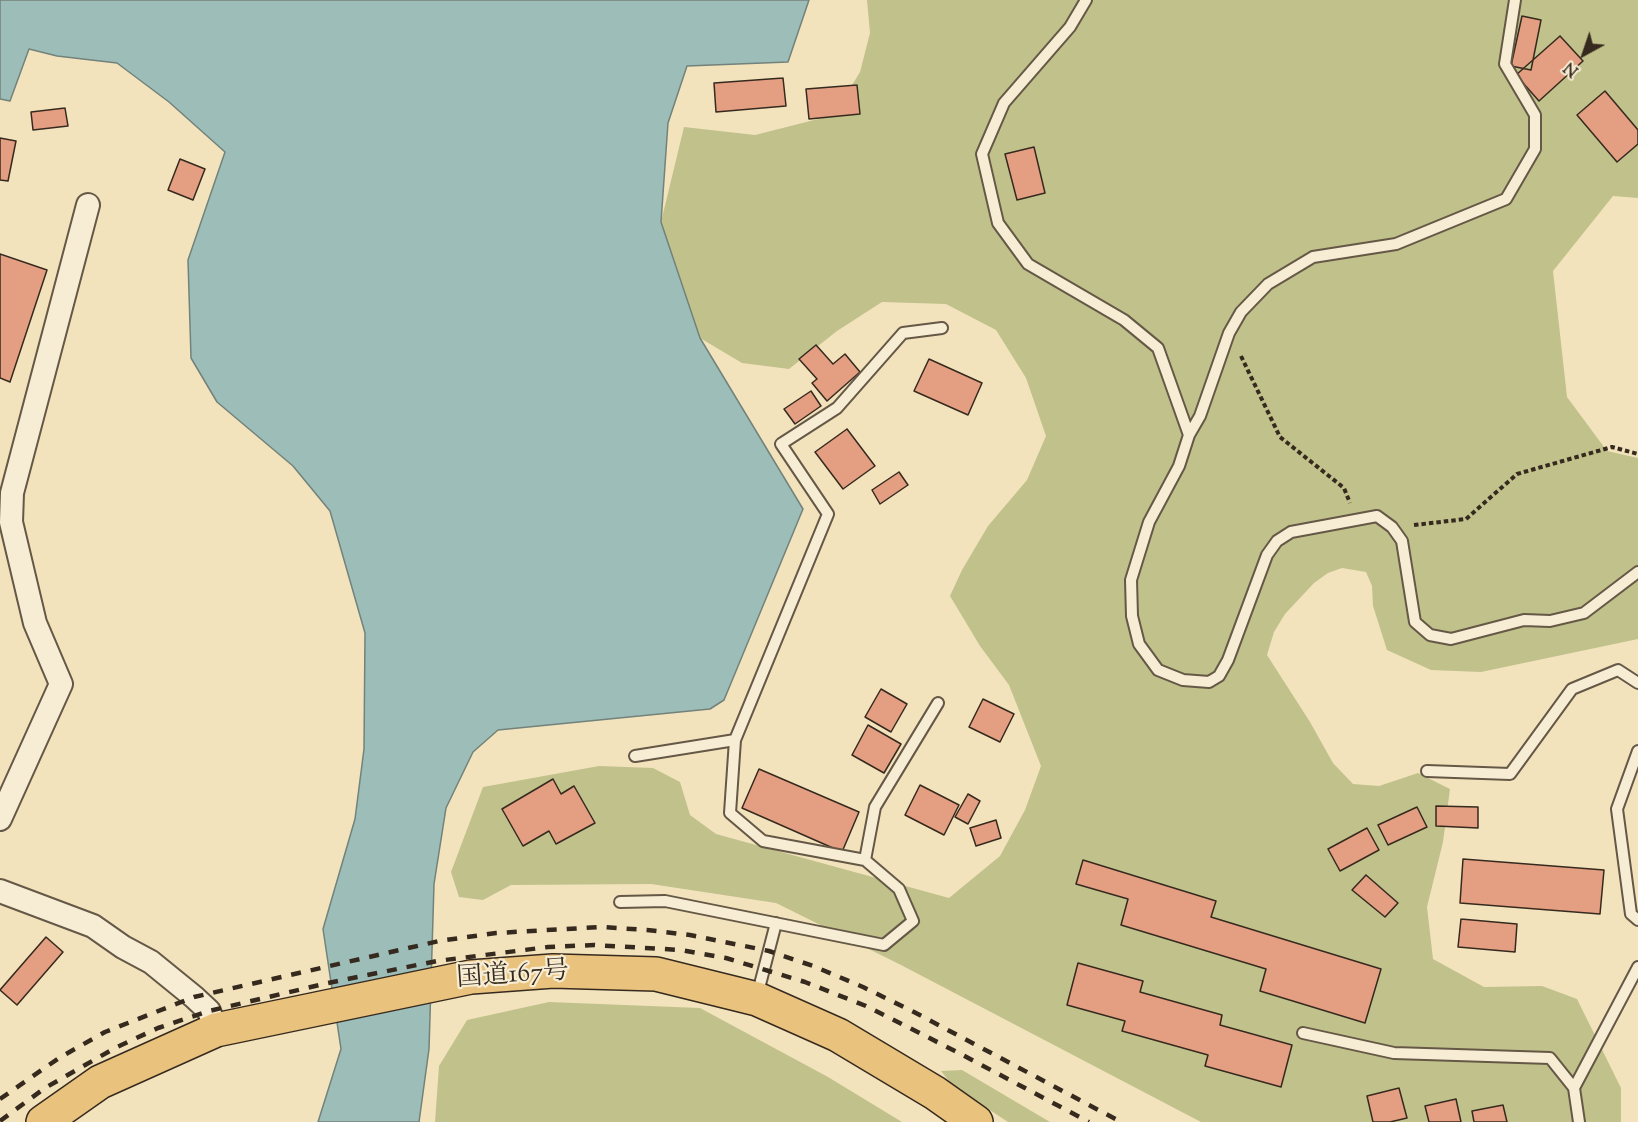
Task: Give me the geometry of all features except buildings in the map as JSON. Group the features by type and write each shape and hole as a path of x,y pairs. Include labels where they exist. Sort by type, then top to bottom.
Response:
{"highway":[{"name":"国道167号","path":"44,1122 100,1082 216,1030 471,977 553,971 656,975 757,999 838,1035 935,1093 976,1122"}],"street":[{"path":"0,819 61,684 35,623 11,522 12,494 88,205"},
{"path":"0,891 93,926 123,947 152,962 209,1011 216,1030"}],"lane":[{"path":"1086,0 1070,27 1004,103 982,154 998,223 1028,264 1124,320 1158,348 1189,435"},
{"path":"1515,0 1505,64 1535,115 1535,149 1506,199 1396,244 1313,257 1268,284 1241,312 1229,333 1200,416 1189,435 1179,466 1149,522 1131,580 1132,616 1139,644 1158,670 1183,680 1209,682 1219,675 1228,660 1267,555 1277,541 1291,532 1377,516 1392,527 1402,541 1415,622 1430,635 1451,639 1524,620 1550,621 1584,614 1638,572"},
{"path":"620,902 665,901 884,945 913,921 899,889 865,860 763,841 730,813 735,740 828,514 781,444 837,408 903,333 942,328"},
{"path":"1427,771 1510,774 1572,689 1618,670 1638,683"},
{"path":"865,860 875,807 938,703"},
{"path":"635,756 735,740"},
{"path":"1638,751 1617,809 1631,914 1638,920"},
{"path":"757,999 776,923"},
{"path":"1574,1088 1638,967"},
{"path":"1303,1033 1394,1053 1551,1058 1574,1088 1579,1122"}],"path":[{"path":"1229,333 1280,437 1344,488 1358,520"},
{"path":"1392,527 1466,519 1517,474 1612,447 1638,454"}],"green space":[{"path":"867,0 1638,0 1638,198 1613,196 1553,271 1567,397 1607,451 1638,458 1638,639 1481,672 1431,670 1387,650 1373,606 1372,586 1366,572 1342,568 1328,573 1314,583 1285,614 1274,632 1267,655 1333,763 1353,784 1379,786 1418,773 1450,789 1443,842 1427,907 1433,959 1484,987 1542,986 1577,999 1621,1088 1621,1122 1201,1122 901,965 776,903 651,884 511,885 483,900 459,897 451,872 483,787 599,766 653,768 680,782 690,815 716,834 949,898 1000,856 1025,810 1041,766 1009,685 980,646 950,596 962,570 988,526 1027,480 1046,436 1026,378 996,330 946,304 882,302 837,331 789,369 742,363 700,338 661,222 684,127 755,135 834,115 860,72 870,33"},
{"path":"549,1002 700,1008 828,1077 902,1122 435,1122 439,1066 467,1020"},
{"path":"962,1070 1050,1122 1008,1122 952,1085 941,1071"}],"water":[{"path":"0,0 809,0 788,62 687,66 668,123 661,222 700,338 803,509 724,700 710,709 498,730 473,752 446,808 434,884 429,1049 419,1122 318,1122 341,1049 323,929 355,819 364,749 365,633 330,511 293,466 217,402 191,358 188,260 225,152 169,102 117,63 57,56 29,49 10,101 0,99"}],"railway":[{"path":"0,1099 59,1058 105,1032 194,997 439,941 496,933 601,927 690,935 769,951 813,966 914,1012 1121,1122"},
{"path":"0,1121 45,1088 115,1048 158,1028 209,1011 328,983 437,961 548,947 594,945 681,950 726,958 805,982 866,1006 1089,1122"}]}
